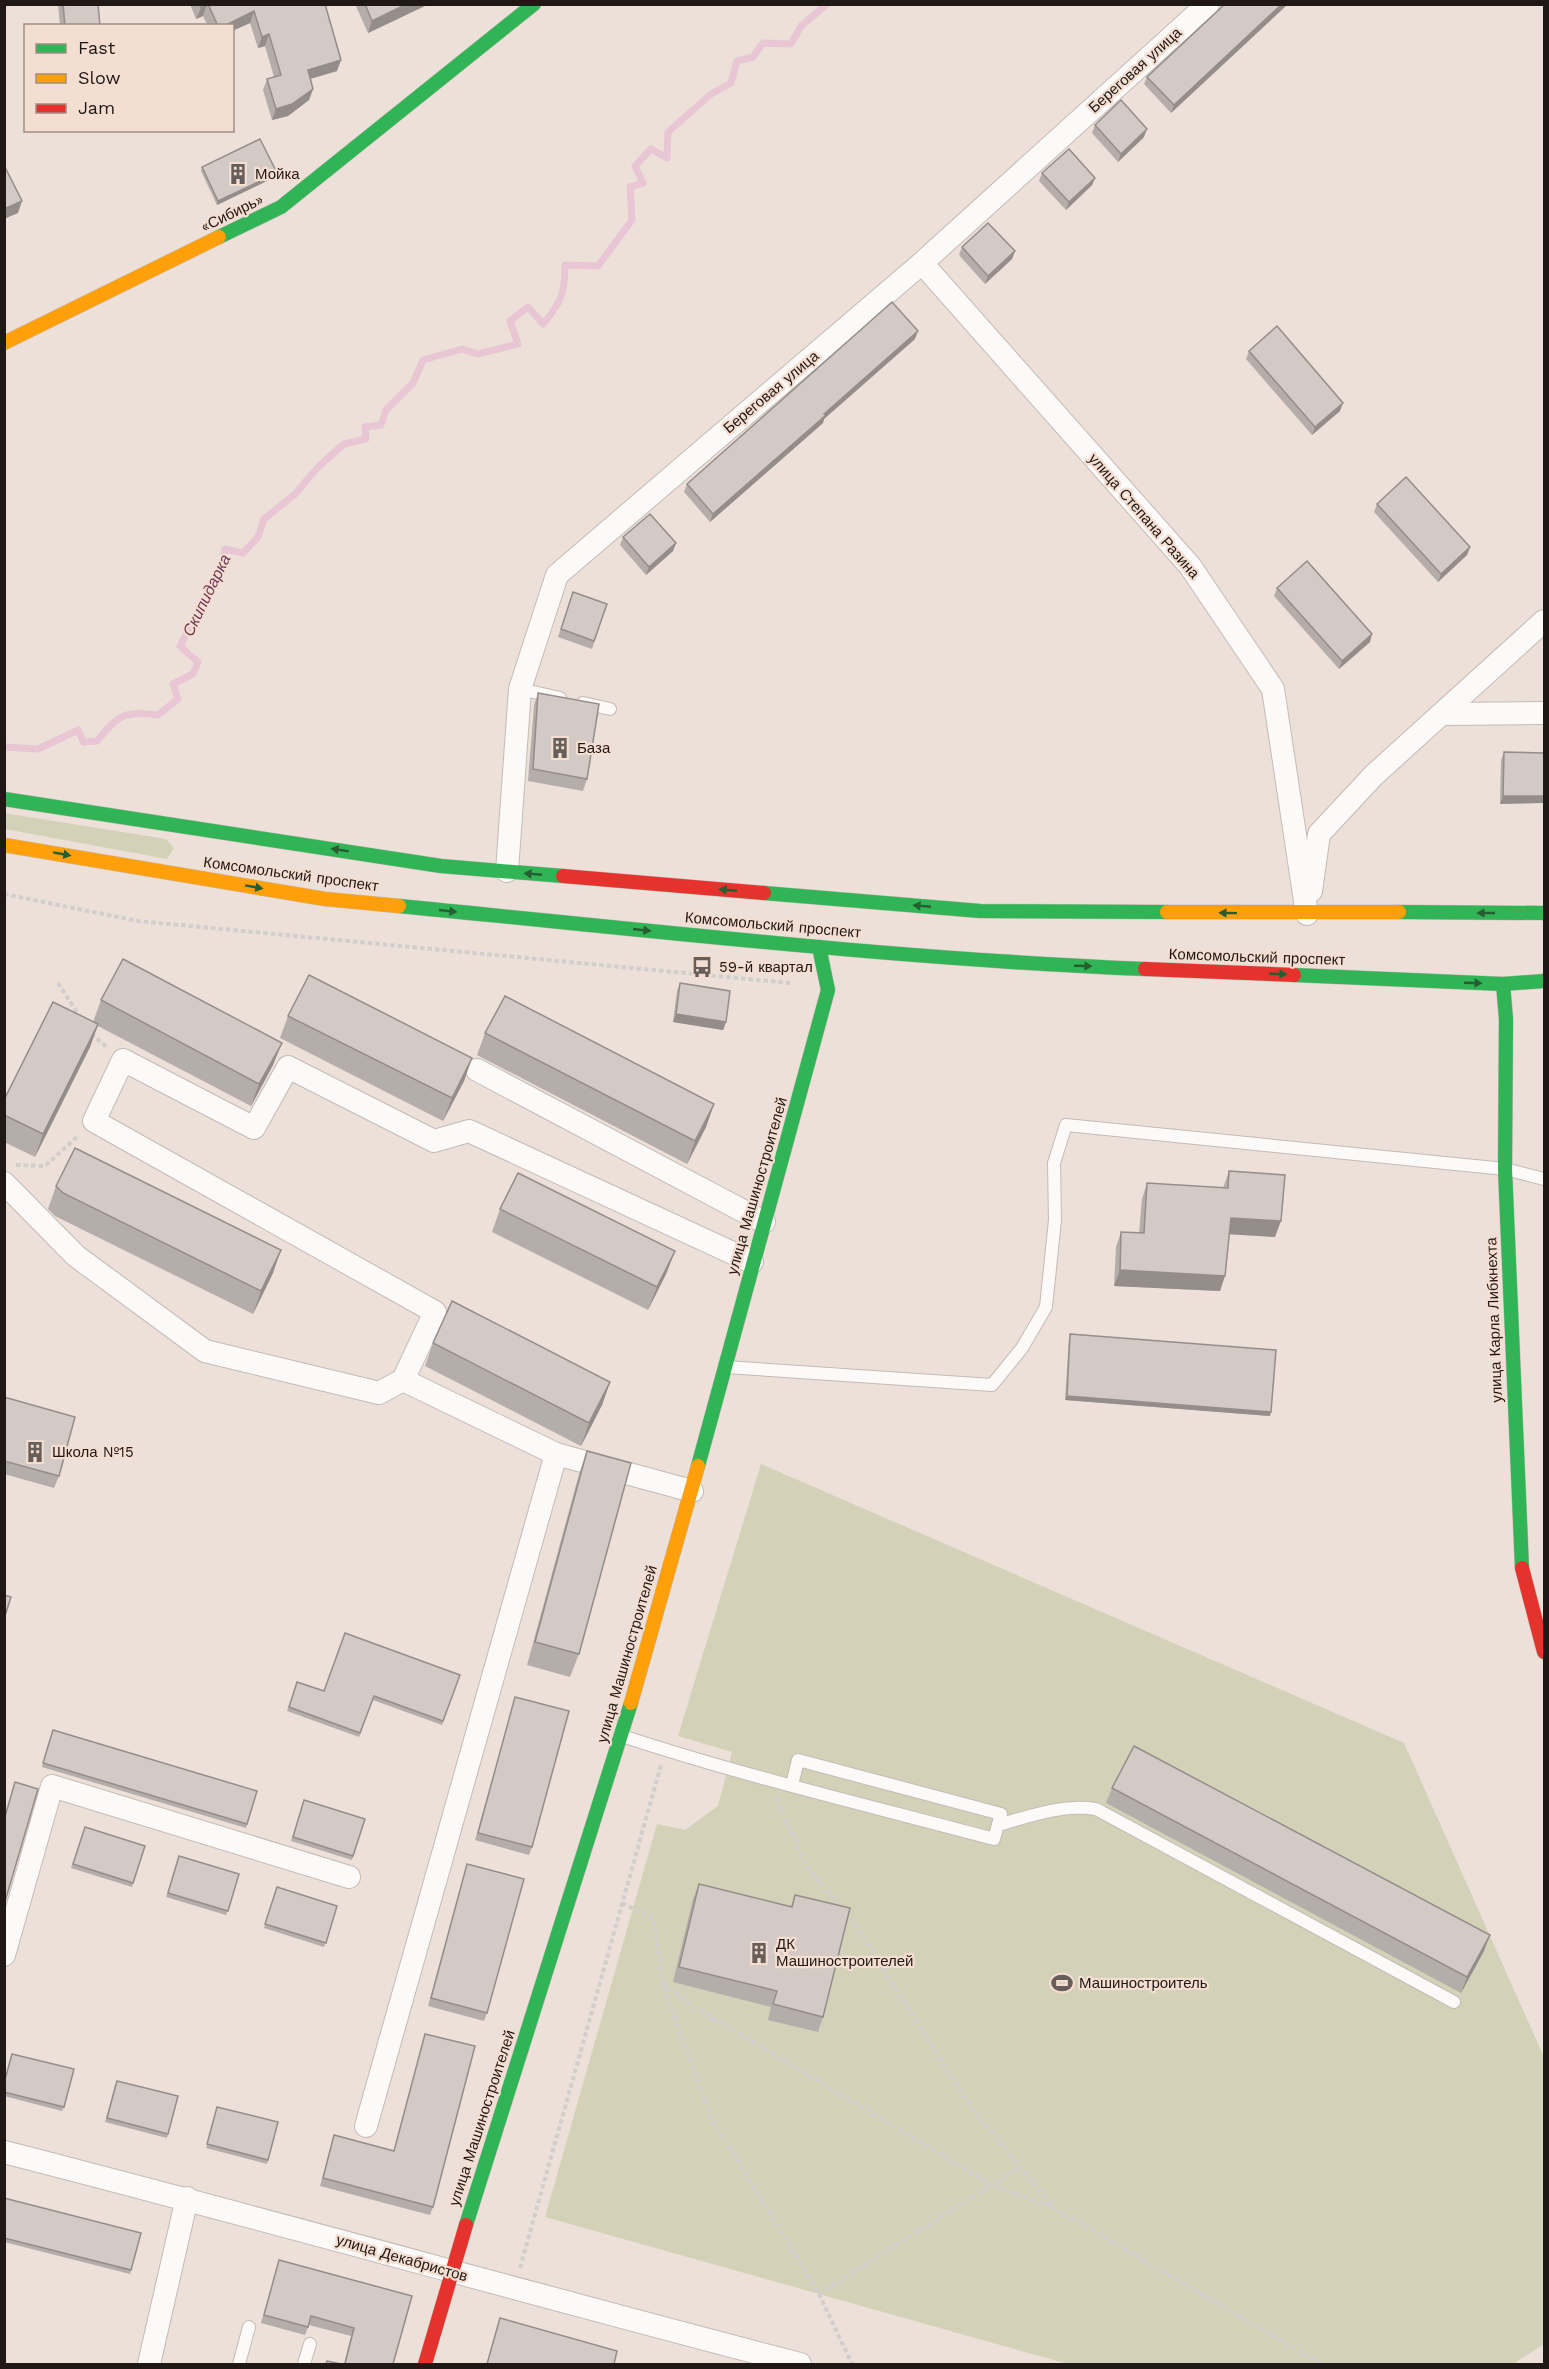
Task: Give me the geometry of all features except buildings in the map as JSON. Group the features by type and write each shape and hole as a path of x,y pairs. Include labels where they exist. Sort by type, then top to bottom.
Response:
{"main road":[{"name":"«Сибирь»","path":"4,343 281,207 534,4"},
{"name":"Комсомольский проспект","path":"4,799 441,866 980,911 1307,914 1545,913"},
{"path":"187,846 202,829"},
{"name":"Комсомольский проспект","path":"4,845 325,899 819,947 1025,964 1503,984 1545,981"},
{"path":"184,863 185,870 193,876"},
{"path":"980,911 993,920 997,930"},
{"path":"1014,927 1016,922 1032,911"},
{"path":"978,960 993,944"},
{"name":"улица Машиностроителей","path":"425,2364 451,2271 621,1735 692,1491 752,1262 828,990 819,947"},
{"path":"1014,949 1025,964"},
{"name":"улица Карла Либкнехта","path":"1503,984 1506,1019 1505,1169 1512,1387 1522,1575 1545,1652"}],"street":[{"name":"Береговая улица","path":"507,872 520,689 557,575 922,263 1208,4"},
{"name":"улица Степана Разина","path":"922,263 1191,566 1273,689 1307,914"},
{"path":"1307,914 1319,834 1374,775 1545,621"},
{"path":"1442,714 1545,713"},
{"path":"4,1183 76,1256 205,1351 379,1393 403,1380 435,1312 94,1121 123,1060 254,1128 288,1067 434,1141 468,1131 752,1262"},
{"path":"477,1071 764,1222"},
{"path":"403,1380 556,1454 692,1491"},
{"path":"366,2126 556,1454"},
{"path":"4,1955 52,1786 349,1877"},
{"name":"улица Декабристов","path":"4,2152 187,2198 514,2289 800,2364"},
{"path":"149,2364 187,2198"}],"lane":[{"path":"520,689 610,709"},
{"path":"726,1367 992,1385 1022,1348 1046,1307 1055,1220 1053,1163 1066,1125 1505,1169 1545,1179"},
{"path":"621,1735 665,1750 792,1785 994,1839 1001,1814 798,1760 792,1785"},
{"path":"998,1825 1056,1809 1079,1807 1096,1809 1454,2002"},
{"path":"239,2364 249,2327"},
{"path":"304,2364 310,2344"}],"path":[{"path":"4,894 138,921 790,983"},
{"path":"58,983 92,1035 123,1060"},
{"path":"4,1165 45,1166 94,1121"},
{"path":"514,2289 665,1750"},
{"path":"767,1778 808,1869 852,1920 969,2105 1054,2208"},
{"path":"622,1903 654,1919 662,1983 710,2115 819,2294 852,2364"},
{"path":"662,1983 694,2007 992,2185 1054,2208 1322,2364"},
{"path":"819,2294 1020,2167"}],"green space":[{"path":"4,813 166,839 174,848 167,859 5,829"},
{"name":"Машиностроитель","path":"761,1464 1404,1743 1544,2057 1544,2344 1513,2364 1068,2364 545,2217 657,1824 685,1830 718,1806 732,1752 678,1736"}],"waterway":[{"name":"Скипидарка","path":"4,747 38,749 78,730 83,742 97,741 111,725 123,716 138,713 158,715 178,699 173,684 193,674 198,662 180,646 221,569 225,549 243,553 258,537 264,519 295,494 319,466 344,444 366,439 365,427 381,425 386,410 413,383 423,360 462,349 478,354 518,344 510,321 528,307 543,324 561,297 565,265 598,266 632,220 630,187 643,183 635,166 651,149 667,158 668,132 711,94 731,83 737,61 753,57 763,43 791,44 801,26 827,4"}],"traffic: fast":[{"path":"219,237 281,207 534,4"},
{"path":"4,799 441,866 563,876"},
{"path":"764,893 980,911 1167,912"},
{"path":"399,906 864,951 1145,969"},
{"path":"1399,912 1544,913"},
{"path":"698,1466 828,990 819,947"},
{"path":"1294,975 1503,984 1544,981"},
{"path":"1503,984 1506,1019 1505,1169 1522,1568"},
{"path":"466,2225 631,1703"}],"traffic: slow":[{"path":"4,343 219,237"},
{"path":"4,845 325,899 399,906"},
{"path":"1167,912 1399,912"},
{"path":"631,1703 698,1466"}],"traffic: jam":[{"path":"563,876 764,893"},
{"path":"1145,969 1294,975"},
{"path":"1522,1568 1544,1652"},
{"path":"425,2364 466,2225"}],"place":[{"name":"Мойка","path":"238,174"},
{"name":"База","path":"560,748"},
{"name":"59-й квартал","path":"702,967"},
{"name":"Школа №15","path":"35,1452"},
{"name":"ДК Машиностроителей","path":"759,1953"},
{"name":"Машиностроитель","path":"1062,1983"}]}
